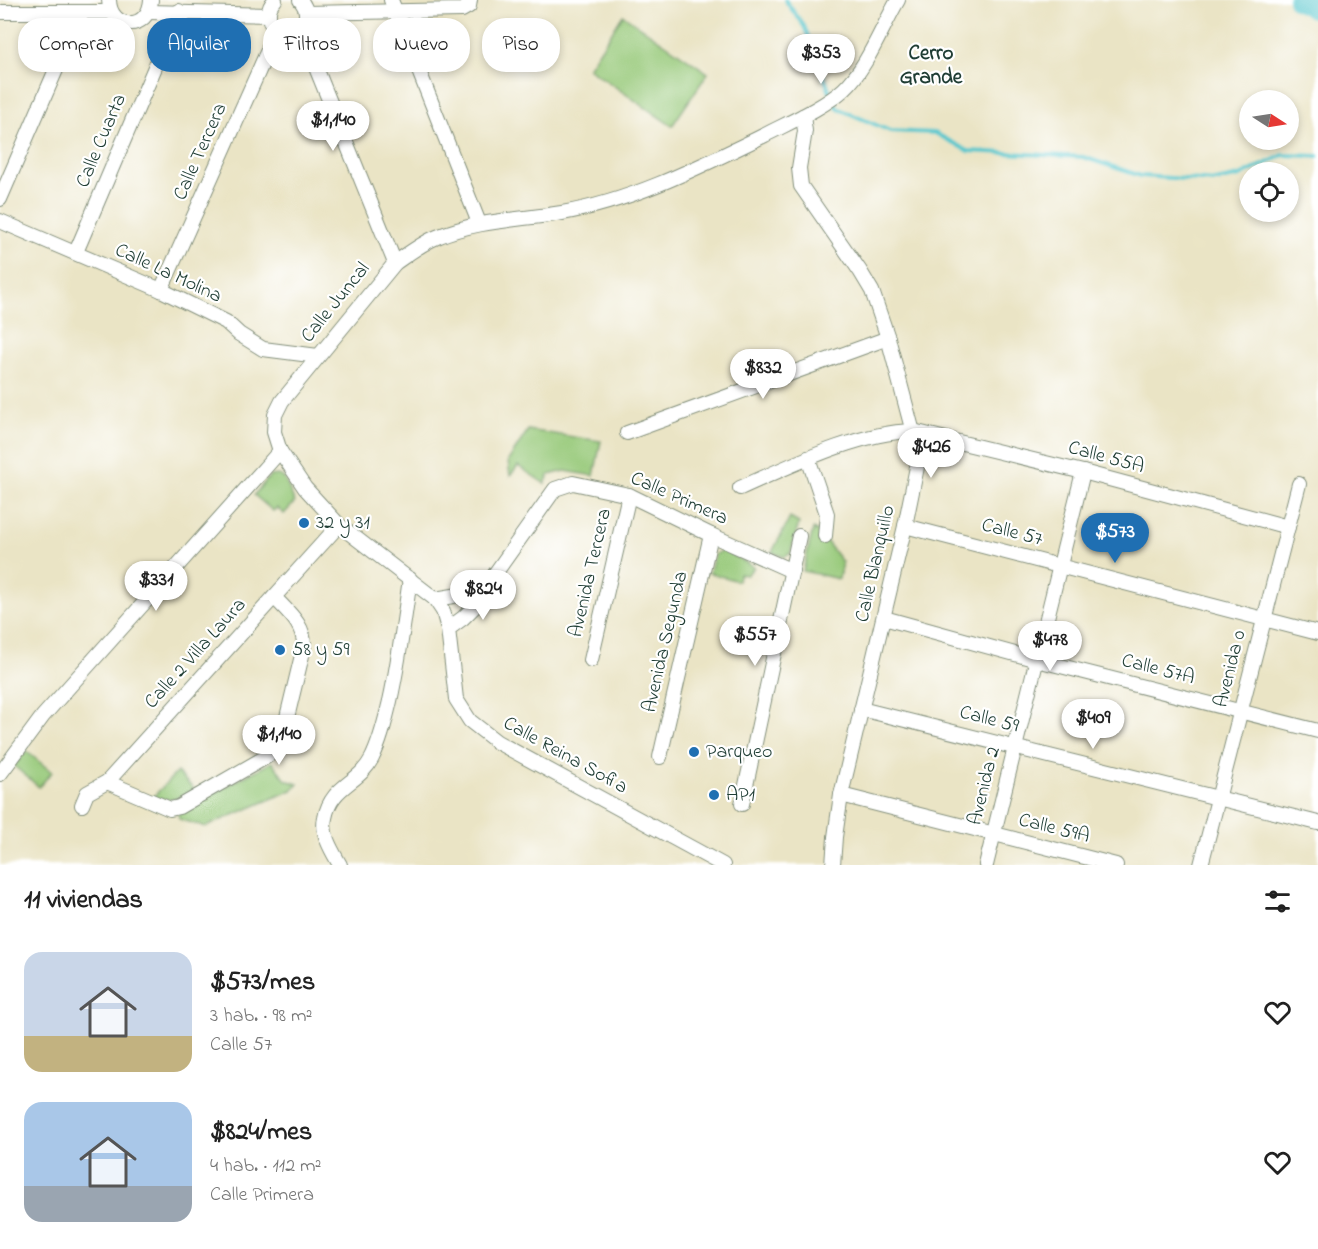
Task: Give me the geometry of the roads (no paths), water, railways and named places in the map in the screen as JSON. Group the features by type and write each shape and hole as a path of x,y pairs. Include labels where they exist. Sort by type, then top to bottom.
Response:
{"street":[{"path":"270,18 269,9 275,0"},
{"name":"Calle Juncal","path":"410,579 339,525 305,488 280,451 274,432 275,415 282,401 395,263 414,249 437,237 479,223 563,213 622,197 703,165 803,116 844,89 860,69 898,0"},
{"path":"303,6 393,5 462,10 466,9 470,1"},
{"path":"393,5 479,223"},
{"path":"0,12 81,12 110,6 119,21 130,24 141,20 150,6 179,11 269,15"},
{"name":"Calle Cuarta","path":"76,252 179,11"},
{"path":"0,199 81,12"},
{"name":"Calle Tercera","path":"161,290 263,61"},
{"path":"318,72 395,263"},
{"name":"Calle Blanquillo","path":"803,116 805,131 799,168 801,186 861,271 872,291 888,338 918,451 917,467 884,618 842,795 833,865"},
{"name":"Calle La Molina","path":"0,221 161,290 226,322 239,334 263,349 318,356"},
{"path":"627,433 888,338"},
{"name":"Calle Primera","path":"740,488 807,458 892,431 913,431"},
{"name":"Calle 55A","path":"913,431 1083,472 1288,527"},
{"path":"0,774 43,716 280,451"},
{"path":"807,458 827,514 825,536"},
{"name":"Avenida 2","path":"986,865 1083,472"},
{"name":"Calle Primera","path":"448,629 476,605 487,585 555,489 573,483 629,495 792,571"},
{"name":"Avenida 0","path":"1201,865 1299,484"},
{"name":"Avenida Tercera","path":"591,660 629,495"},
{"name":"Calle 2 Villa Laura","path":"82,805 87,793 107,782 339,525"},
{"name":"Calle 57","path":"904,526 1318,633"},
{"name":"Avenida Segunda","path":"660,757 711,535"},
{"path":"742,804 799,536"},
{"path":"340,865 327,842 324,822 328,803 371,760 383,729 397,668 410,579"},
{"name":"Calle Reina Sofia","path":"410,579 435,599 443,611 448,629 456,699 470,721 496,742 723,865"},
{"path":"435,599 471,593 487,585"},
{"path":"107,782 163,808 170,809 179,807 256,763 277,748 283,734 304,647 304,637 301,628 274,597"},
{"name":"Calle 57A","path":"884,618 1036,660 1318,731"},
{"name":"Calle 59","path":"861,709 1318,823"},
{"name":"Calle 59A","path":"842,795 1116,865"}],"waterway":[{"path":"785,0 804,26 831,95"},
{"path":"1299,0 1318,9"},
{"path":"834,102 837,108 890,131 935,133 968,151 1083,157 1141,176 1216,181 1240,176 1283,155 1318,156"}],"place":[{"name":"32 y 31","path":"304,523"},
{"name":"58 y 59","path":"280,650"},
{"name":"Parqueo","path":"694,752"},
{"name":"AP1","path":"714,795"}],"district":[{"name":"Cerro Grande","path":"931,66"}]}
